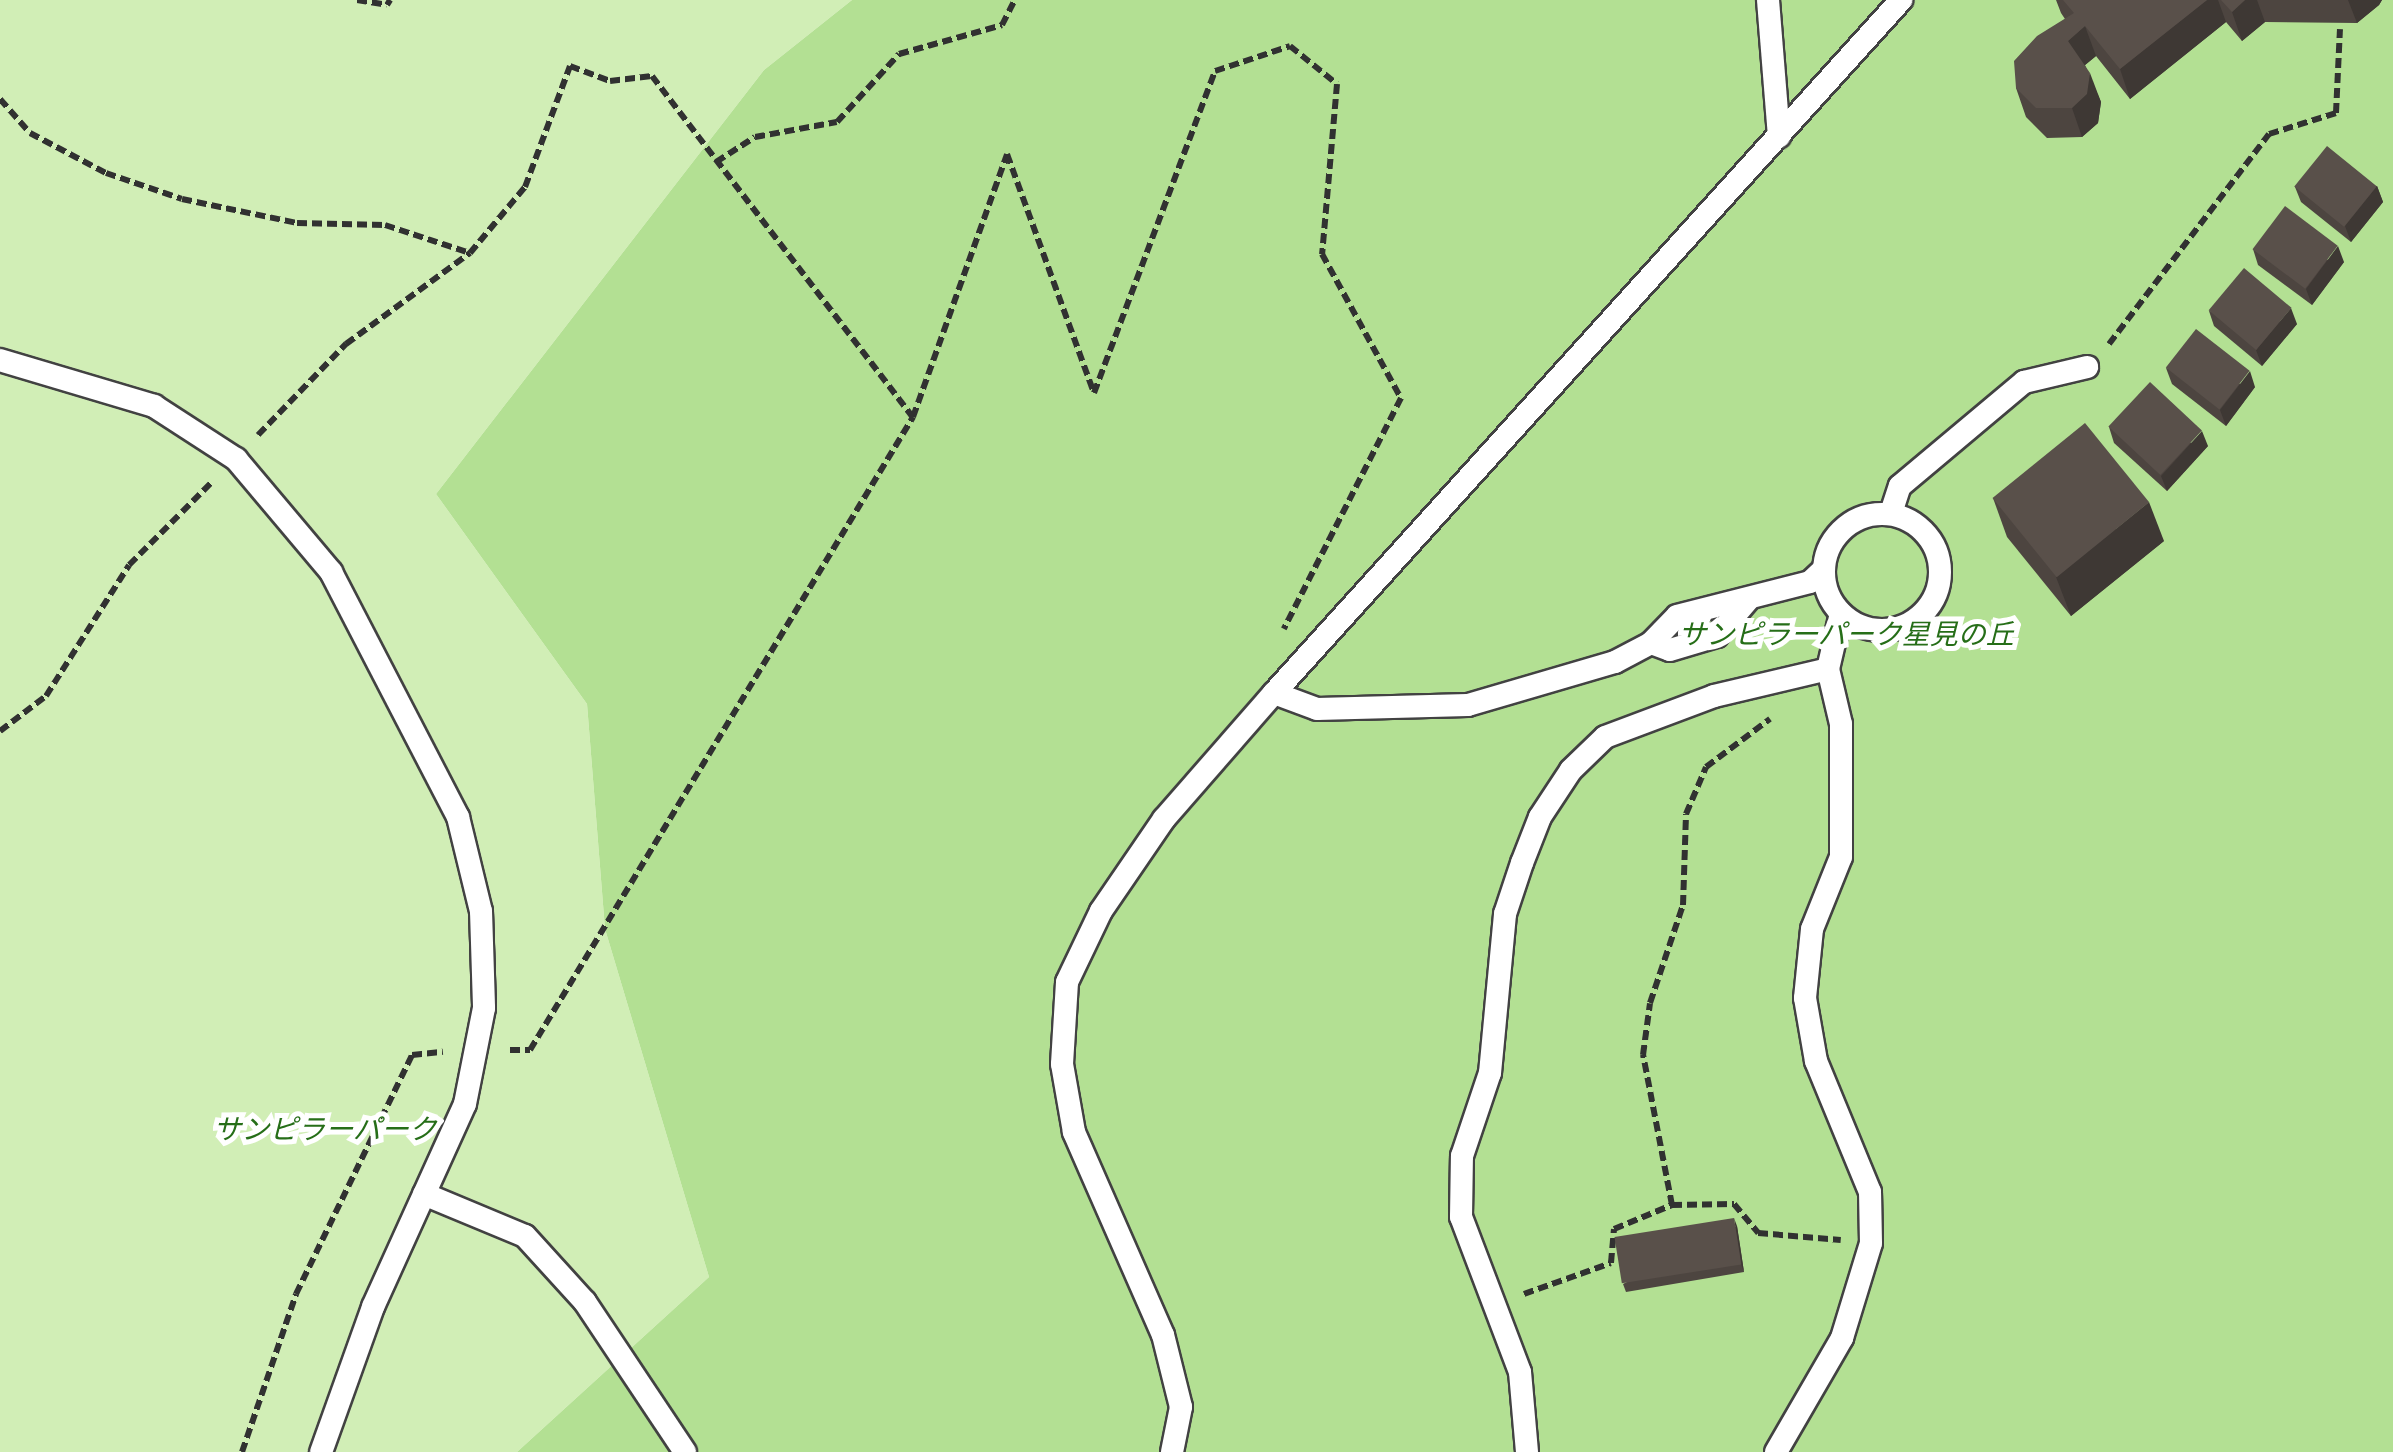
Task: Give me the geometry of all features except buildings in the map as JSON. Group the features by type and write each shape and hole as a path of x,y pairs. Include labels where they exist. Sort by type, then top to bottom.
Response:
{"lane":[{"path":"1768,0 1779,137"},
{"path":"1172,1452 1180,1408 1162,1335 1074,1132 1062,1064 1067,982 1101,911 1164,820 1274,693 1902,0"},
{"path":"0,360 154,406 236,458 331,572 458,818 482,911 484,1008 465,1104 373,1307 321,1452"},
{"path":"1891,514 1900,486 2024,382 2087,367"},
{"path":"1274,693 1317,709 1468,705 1545,687 1651,643 1678,616 1712,602 1748,600 1810,582 1824,569 1838,534 1853,521 1891,514 1910,520 1936,548 1939,587 1931,604 1902,627 1882,630 1841,613 1826,588 1824,569"},
{"path":"1651,643 1670,650 1717,636 1748,600"},
{"path":"1776,1452 1842,1338 1871,1243 1870,1192 1816,1061 1805,998 1812,929 1840,856 1840,724 1828,669 1841,613"},
{"path":"1527,1452 1520,1372 1477,1272 1462,1218 1462,1156 1490,1073 1505,914 1540,817 1570,770 1605,737 1714,696 1828,669"},
{"path":"424,1194 525,1236 586,1302 685,1452"}],"path":[{"path":"358,0 387,5 390,0"},
{"path":"716,162 755,137 837,122 900,54 1002,25 1015,0"},
{"path":"2087,367 2269,134 2336,113 2340,29"},
{"path":"242,1452 296,1294 412,1055 476,1049 530,1050 913,417 1008,154 1094,393 1214,70 1290,46 1337,84 1322,254 1401,398 1286,616 1284,635"},
{"path":"0,731 46,696 129,565 346,344 470,253 526,186 570,66 610,81 652,76 913,417"},
{"path":"0,99 30,133 106,173 182,199 297,223 385,225 470,253"},
{"path":"1672,1205 1644,1055 1650,1003 1684,905 1686,814 1706,766 1776,715"},
{"path":"1494,1304 1610,1263 1614,1228 1672,1205 1734,1204 1758,1234 1871,1243"}],"green space":[{"name":"サンピラーパーク","path":"0,0 852,0 764,70 436,494 587,704 605,929 709,1277 517,1452 0,1452"},
{"name":"サンピラーパーク星見の丘","path":"852,0 2393,0 2393,1452 517,1452 709,1277 605,929 587,704 436,494 764,70"}]}
